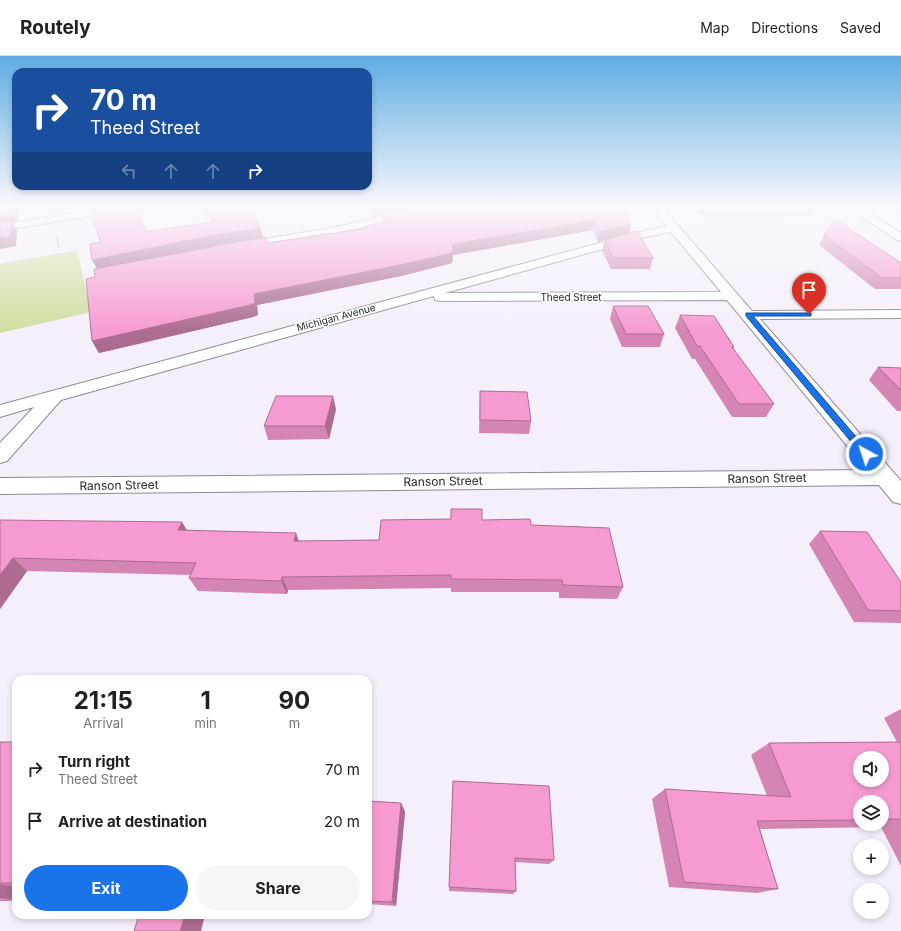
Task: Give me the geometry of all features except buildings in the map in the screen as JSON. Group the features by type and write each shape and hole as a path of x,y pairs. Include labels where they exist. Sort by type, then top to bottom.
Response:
{"street":[{"name":"Michigan Avenue","path":"0,410 589,249"},
{"path":"691,249 901,496"},
{"name":"Theed Street","path":"410,297 732,296"},
{"path":"748,315 901,314"},
{"path":"0,456 56,395"},
{"name":"Ranson Street","path":"0,486 886,477"}],"green space":[{"path":"77,250 91,312 0,333 0,264"}],"route":[{"path":"809,314 748,315 866,454"}]}
